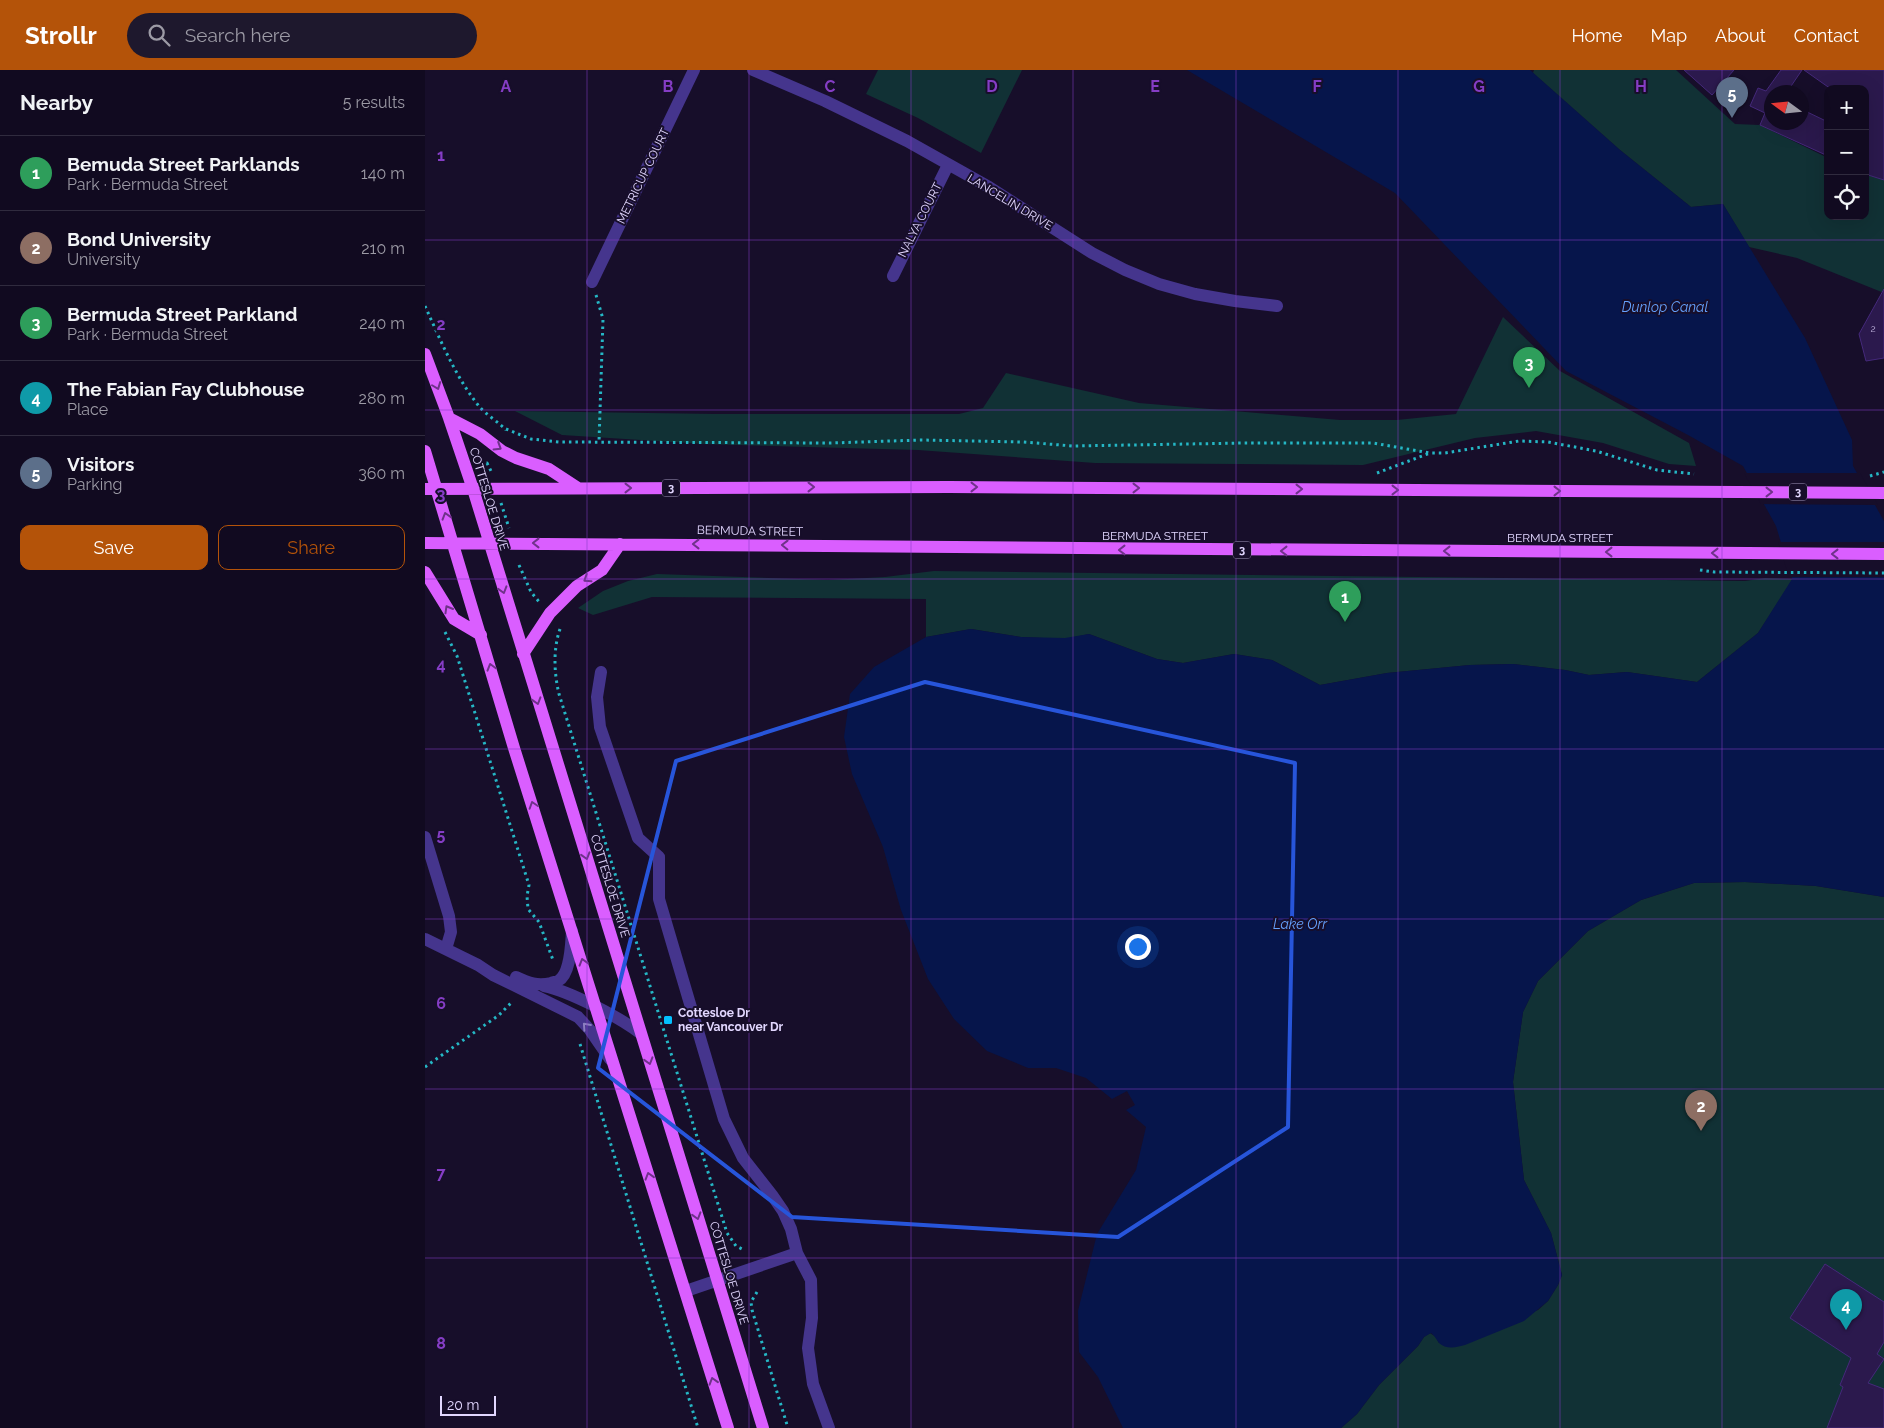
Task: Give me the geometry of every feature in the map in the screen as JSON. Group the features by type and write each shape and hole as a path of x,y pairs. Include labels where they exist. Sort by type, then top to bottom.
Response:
{"main road":[{"name":"COTTESLOE DRIVE","path":"425,354 473,489 763,1428"},
{"path":"449,418 480,434 502,451 549,469 579,488"},
{"path":"425,451 431,489 454,544 515,748 728,1428"},
{"name":"3","path":"431,489 949,487 1880,492"},
{"name":"BERMUDA STREET","path":"425,543 1884,554"},
{"path":"523,654 550,613 577,586 602,570 620,544"},
{"path":"425,572 454,619 481,635"}],"street":[{"name":"METRICUP COURT","path":"592,282 694,70"},
{"name":"LANCELIN DRIVE","path":"753,70 869,121 907,141 989,188 1092,253 1125,270 1159,284 1195,294 1235,302 1277,306"},
{"name":"NALYA COURT","path":"893,276 948,165"},
{"path":"601,672 597,697 600,727 638,838 659,857 659,898 724,1119 743,1158 783,1211 791,1229 797,1253 811,1280 812,1318 808,1348 810,1366 813,1384 829,1428"},
{"path":"425,837 449,916 451,932 446,949"},
{"path":"541,985 559,981 565,972 570,955 572,927"},
{"path":"425,939 478,964 493,975 578,1017 590,1030 615,1065"},
{"path":"478,964 496,968 530,984 562,991 626,1023 640,1033"},
{"path":"685,1291 797,1253"}],"path":[{"path":"592,282 603,319 599,442"},
{"path":"425,306 447,352 471,394 487,414 506,429 531,439 559,442 831,443 921,440 1023,442 1073,446 1373,443 1431,453 1445,453 1519,441 1548,442 1596,451 1657,470 1698,475"},
{"path":"503,434 506,429"},
{"path":"1346,490 1376,473 1431,453"},
{"path":"483,466 487,463 492,472 519,565 531,592 542,606"},
{"path":"1864,476 1884,472"},
{"path":"512,565 519,565"},
{"path":"1774,572 1884,572"},
{"path":"440,624 457,656 529,885 527,896 528,909 539,922 555,966"},
{"path":"563,624 557,636 554,666 559,694 727,1233 736,1246 744,1250"},
{"path":"425,1067 499,1015 512,1001 519,988"},
{"path":"579,1040 698,1428"},
{"name":"COTTESLOE DRIVE","path":"757,1292 751,1302 752,1310 788,1428"}],"highlighted area":[{"path":"925,682 1295,763 1288,1127 1118,1237 792,1217 598,1068 676,761"}],"green space":[{"path":"878,70 1022,70 981,153 918,118 866,94"},
{"path":"1534,70 1676,70 1735,124 1760,125 1764,127 1764,130 1770,130 1824,156 1824,220 1869,220 1869,175 1884,180 1884,293 1797,258 1749,247 1723,204 1691,207 1620,150 1533,73"},
{"path":"1503,317 1560,371 1689,443 1696,466 1669,464 1603,443 1536,431 1475,438 1363,465 1095,463 918,450 704,444 562,435 515,411 715,414 959,414 983,408 1006,373 1139,403 1340,420 1397,420 1456,414"},
{"path":"934,571 1745,581 1765,578 1793,579 1758,633 1697,682 1627,672 1589,675 1565,670 1513,664 1470,665 1387,673 1320,685 1272,660 1234,654 1183,663 1157,659 1089,634 1065,639 1021,637 971,629 926,637 926,599 652,597 593,615 578,608 603,591 628,581 657,574 828,580 885,577"},
{"path":"1745,882 1816,886 1884,897 1884,1428 1341,1428 1357,1414 1379,1385 1430,1333 1436,1337 1439,1343 1538,1310 1548,1301 1558,1285 1562,1275 1551,1233 1524,1180 1513,1082 1523,1012 1538,981 1588,931 1641,900 1694,883"}],"water":[{"name":"Lake Orr","path":"1187,70 1530,70 1620,150 1691,207 1723,204 1805,338 1852,440 1853,466 1884,521 1884,897 1816,886 1745,882 1694,883 1641,900 1588,931 1538,981 1523,1012 1513,1082 1524,1180 1551,1233 1562,1275 1558,1285 1548,1301 1524,1321 1465,1345 1448,1347 1442,1345 1431,1333 1424,1337 1418,1346 1379,1385 1357,1414 1341,1428 1123,1428 1098,1377 1079,1352 1078,1311 1097,1234 1136,1170 1146,1127 1126,1110 1135,1105 1127,1091 1112,1099 1086,1078 1056,1068 1028,1068 987,1051 954,1019 928,979 901,910 883,847 852,774 844,737 850,694 874,667 926,637 971,629 1021,637 1065,638 1089,634 1157,659 1183,663 1234,654 1272,660 1320,685 1387,673 1470,665 1513,664 1565,670 1589,675 1627,672 1697,682 1758,633 1792,579 1776,526 1743,466 1566,371 1395,193"}],"pier":[{"path":"1744,473 1860,473 1878,505 1761,504"},
{"path":"1778,542 1884,542 1884,577 1789,577"}],"building":[{"path":"1684,70 1734,70 1712,95"},
{"path":"1781,70 1802,70 1792,85 1770,85"},
{"path":"1804,70 1884,70 1884,180 1869,175 1869,85 1825,85"},
{"path":"1758,88 1764,90 1764,113 1750,106"},
{"path":"1809,113 1824,120 1824,154 1771,130 1809,130"},
{"path":"1764,115 1764,127 1760,125"},
{"path":"1884,289 1884,358 1866,361 1859,334"},
{"path":"1825,1264 1884,1302 1884,1342 1877,1354 1884,1359 1868,1383 1884,1389 1884,1428 1827,1428 1843,1387 1840,1385 1851,1358 1790,1318"}],"place":[{"name":"Visitors","path":"1732,118"},
{"name":"Bermuda Street Parkland","path":"1529,388"},
{"name":"Bemuda Street Parklands","path":"1345,622"},
{"name":"Cottesloe Dr near Vancouver Dr","path":"668,1020"},
{"name":"Bond University","path":"1701,1131"},
{"name":"The Fabian Fay Clubhouse","path":"1846,1330"}],"water label":[{"name":"Dunlop Canal","path":"1665,307"}]}
